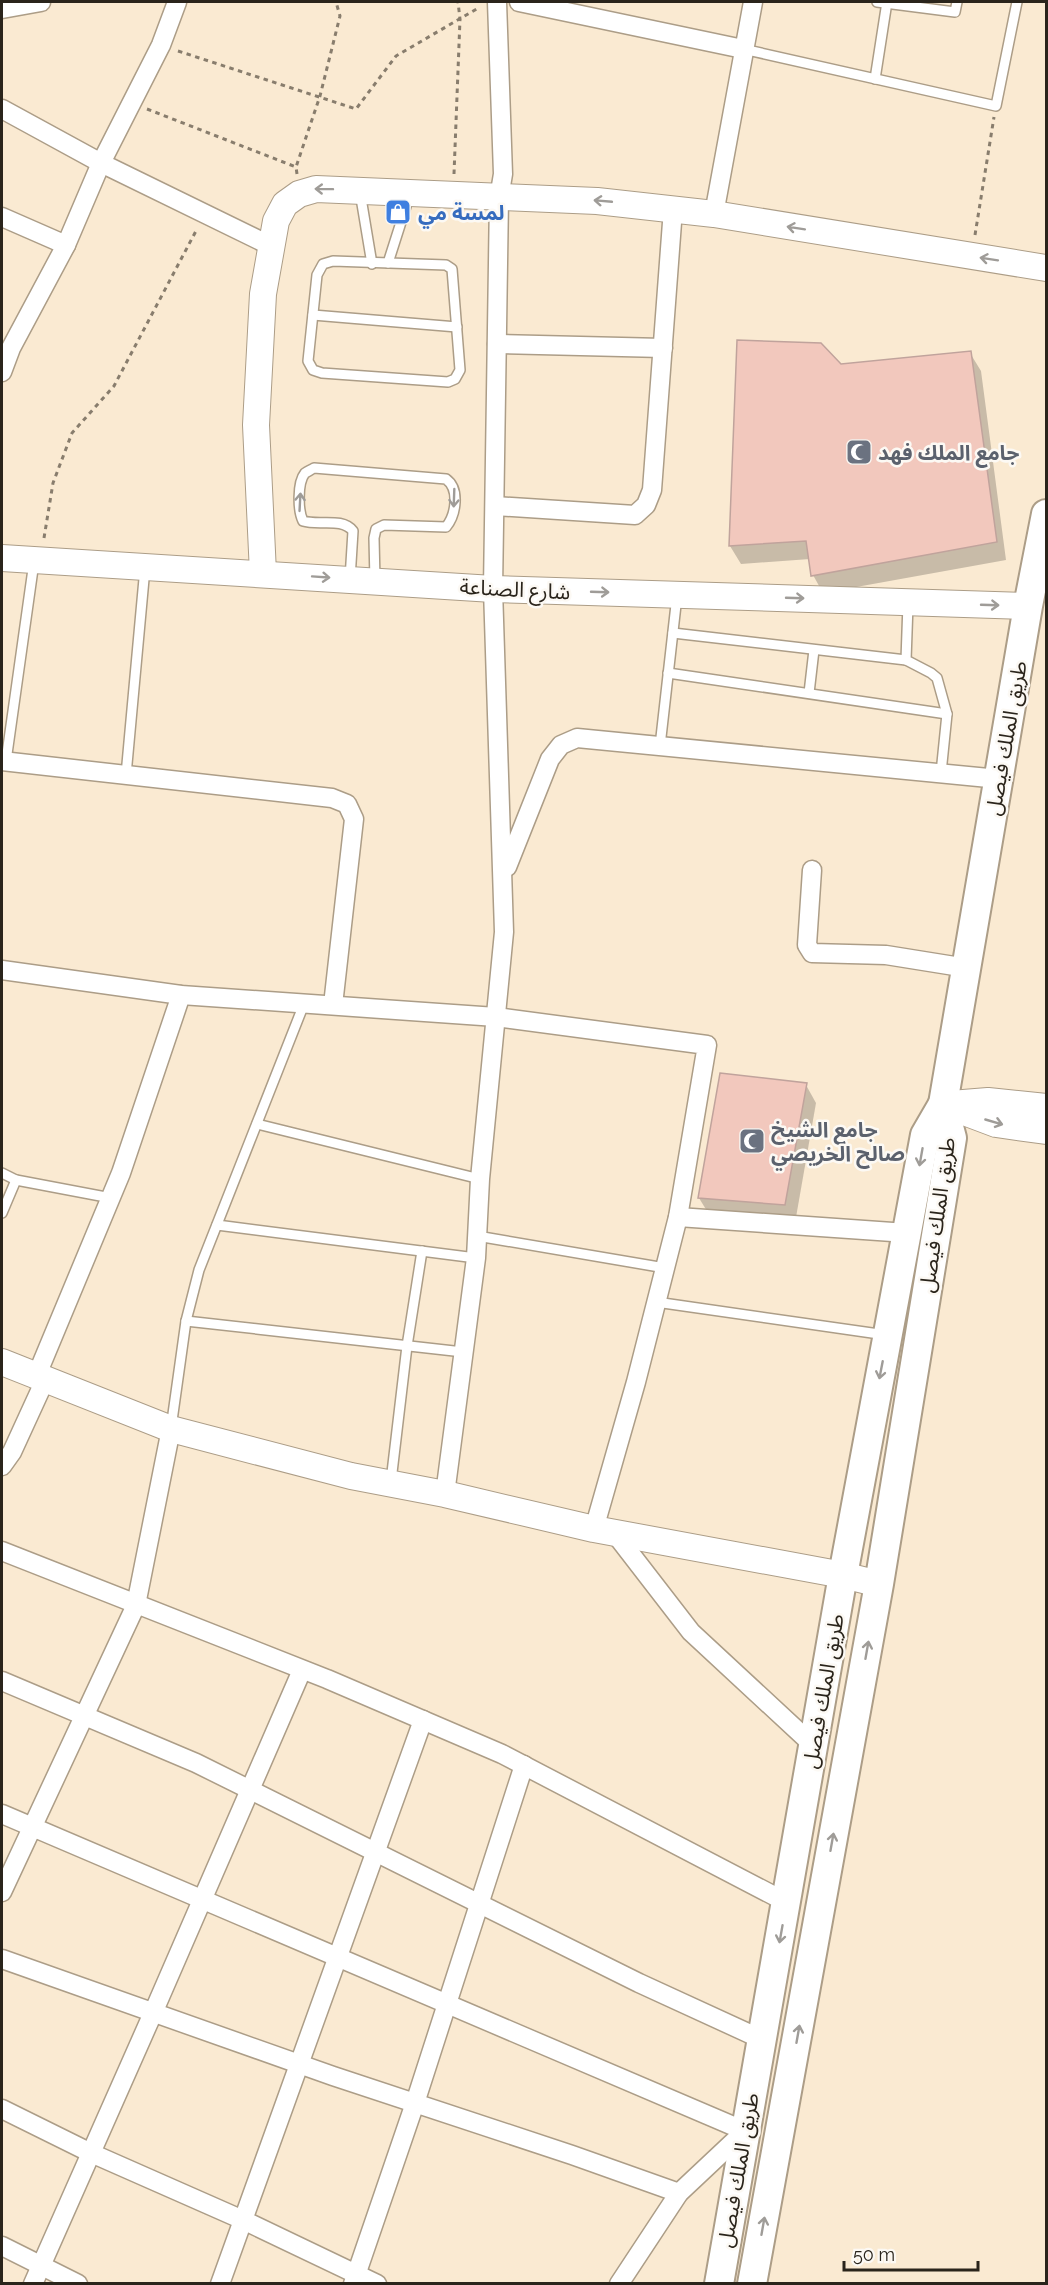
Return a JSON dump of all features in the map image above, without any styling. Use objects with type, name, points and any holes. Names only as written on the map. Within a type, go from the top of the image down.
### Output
[{"type":"main road","name":"طريق الملك فيصل","points":[[719,2283],[843,1575],[925,1134],[943,1104],[1028,606],[1047,514]]},
{"type":"main road","name":"طريق الملك فيصل","points":[[752,2283],[879,1584],[952,1138],[943,1104]]},
{"type":"street","points":[[2,9],[41,2]]},
{"type":"street","points":[[2,372],[6,346],[66,245],[101,163],[161,45],[177,2]]},
{"type":"street","points":[[445,1494],[476,1258],[480,1179],[504,932],[494,589],[500,198],[503,174],[497,2]]},
{"type":"street","points":[[519,2],[743,49]]},
{"type":"street","points":[[714,214],[753,2]]},
{"type":"street","points":[[2,109],[101,163],[271,246]]},
{"type":"street","points":[[263,573],[256,425],[263,294],[276,220],[285,204],[299,194],[316,189],[360,190],[597,201],[714,214],[1047,268]]},
{"type":"street","points":[[495,506],[635,515],[646,505],[652,489],[673,209]]},
{"type":"street","points":[[2,217],[66,245]]},
{"type":"street","points":[[497,344],[663,348]]},
{"type":"street","name":"شارع الصناعة","points":[[2,558],[494,589],[1028,606]]},
{"type":"street","points":[[504,874],[550,759],[561,745],[577,738],[999,779]]},
{"type":"street","points":[[4,761],[332,798],[347,804],[354,819],[333,1005]]},
{"type":"street","points":[[812,870],[807,945],[812,953],[886,955],[967,968]]},
{"type":"street","points":[[2,970],[181,995],[496,1017],[707,1045],[678,1217],[636,1382],[603,1530]]},
{"type":"street","points":[[2,1466],[12,1452],[111,1197],[181,995]]},
{"type":"street","points":[[943,1104],[988,1101],[1047,1107]]},
{"type":"street","points":[[943,1104],[996,1124],[1047,1131]]},
{"type":"street","points":[[678,1217],[907,1233]]},
{"type":"street","points":[[2,1362],[171,1429],[351,1476],[445,1494],[603,1530],[843,1575],[879,1584]]},
{"type":"street","points":[[2,1892],[136,1605],[171,1429]]},
{"type":"street","points":[[603,1530],[690,1632],[814,1746]]},
{"type":"street","points":[[2,1551],[302,1670],[524,1765],[786,1902]]},
{"type":"street","points":[[33,2283],[302,1670]]},
{"type":"street","points":[[2,1681],[196,1763],[639,1983],[761,2039]]},
{"type":"street","points":[[220,2283],[423,1720]]},
{"type":"street","points":[[354,2279],[415,2103],[524,1765]]},
{"type":"street","points":[[2,1815],[745,2130],[679,2193],[620,2283]]},
{"type":"street","points":[[2,1959],[300,2065],[679,2193]]},
{"type":"street","points":[[2,2109],[91,2152],[243,2220],[354,2279],[377,2283]]},
{"type":"street","points":[[2,2246],[78,2283]]},
{"type":"lane","points":[[875,79],[884,2],[955,12],[957,2]]},
{"type":"lane","points":[[743,49],[996,106],[1017,2]]},
{"type":"lane","points":[[360,190],[372,264]]},
{"type":"lane","points":[[388,263],[410,192]]},
{"type":"lane","points":[[333,261],[388,263],[446,265],[452,269],[460,370],[455,379],[448,382],[322,373],[313,370],[308,361],[317,275],[323,264],[333,261]]},
{"type":"lane","points":[[313,315],[457,327]]},
{"type":"lane","points":[[350,579],[353,531],[348,525],[341,523],[303,521],[299,514],[301,481],[306,473],[314,468],[446,479],[452,483],[455,489],[453,519],[446,527],[384,525],[376,529],[374,538],[375,581]]},
{"type":"lane","points":[[4,761],[37,560]]},
{"type":"lane","points":[[126,775],[146,566]]},
{"type":"lane","points":[[660,746],[677,595]]},
{"type":"lane","points":[[906,660],[908,602]]},
{"type":"lane","points":[[673,633],[906,660],[931,673],[937,678],[947,714],[941,774]]},
{"type":"lane","points":[[809,693],[814,650]]},
{"type":"lane","points":[[668,672],[947,714]]},
{"type":"lane","points":[[171,1429],[186,1321],[199,1269],[304,1004]]},
{"type":"lane","points":[[257,1124],[480,1179]]},
{"type":"lane","points":[[2,1173],[16,1180],[111,1197]]},
{"type":"lane","points":[[2,1213],[16,1180]]},
{"type":"lane","points":[[217,1225],[476,1258]]},
{"type":"lane","points":[[477,1236],[665,1268]]},
{"type":"lane","points":[[390,1483],[407,1346],[422,1251]]},
{"type":"lane","points":[[656,1302],[888,1335]]},
{"type":"lane","points":[[186,1321],[463,1352]]},
{"type":"path","points":[[299,194],[296,167],[320,96],[340,16],[336,2]]},
{"type":"path","points":[[453,194],[460,19],[458,2]]},
{"type":"path","points":[[161,45],[356,109],[396,56],[489,2]]},
{"type":"path","points":[[132,104],[296,167]]},
{"type":"path","points":[[971,256],[996,106]]},
{"type":"path","points":[[37,560],[53,483],[72,433],[114,386],[205,214]]},
{"type":"building","name":"جامع الملك فهد","points":[[737,340],[821,343],[841,364],[971,351],[997,542],[811,576],[806,541],[729,546]]},
{"type":"building","name":"جامع الشيخ صالح الخريصي","points":[[720,1073],[807,1083],[785,1205],[698,1198]]},
{"type":"place","name":"لمسة مي","points":[[398,212]]},
{"type":"place","name":"جامع الملك فهد","points":[[859,452]]},
{"type":"place","name":"جامع الشيخ صالح الخريصي","points":[[752,1141]]}]
